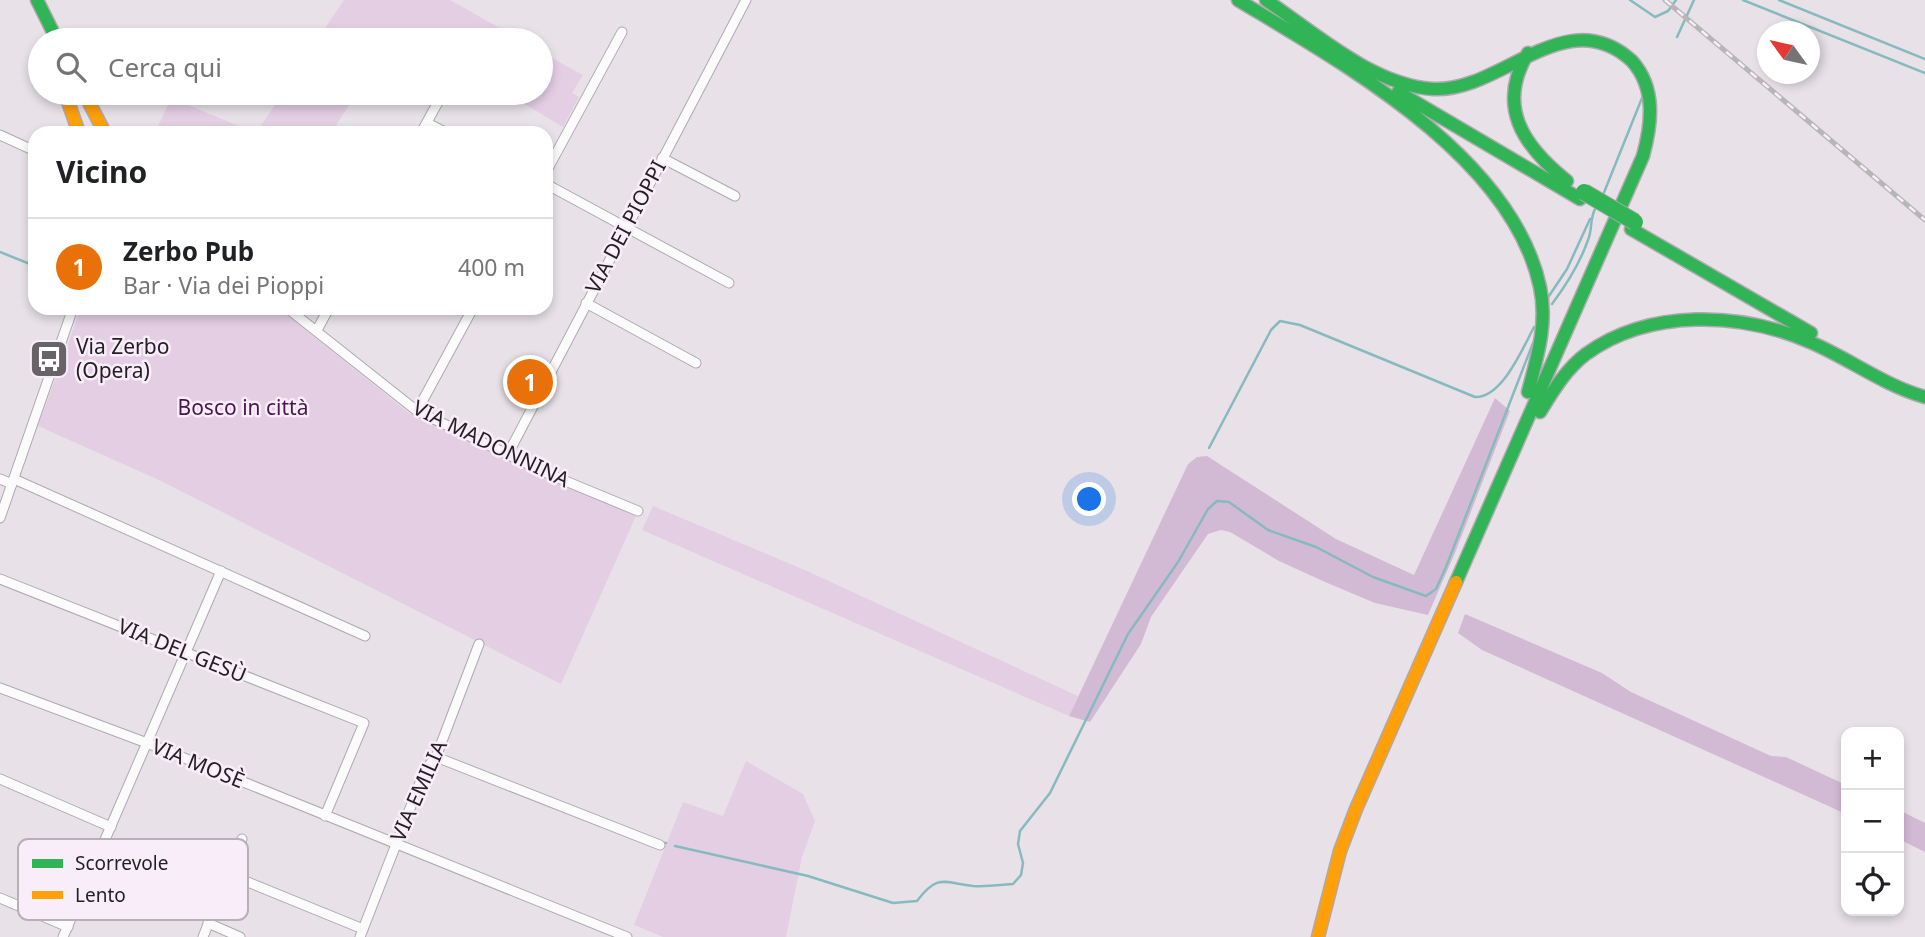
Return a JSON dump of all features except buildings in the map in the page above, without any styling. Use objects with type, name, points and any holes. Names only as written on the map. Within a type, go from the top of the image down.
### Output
[{"type":"main road","points":[[1238,0],[1268,7],[1364,63],[1419,87],[1451,89],[1472,83],[1552,37],[1585,36],[1613,45],[1627,55],[1645,80],[1650,96],[1650,134],[1634,178],[1343,840],[1318,937]]},
{"type":"main road","points":[[39,5],[46,28]]},
{"type":"main road","points":[[39,5],[51,28]]},
{"type":"main road","points":[[1268,7],[1340,56],[1633,225],[1664,248],[1850,356],[1925,395]]},
{"type":"main road","points":[[1268,7],[1401,105],[1463,158],[1507,210],[1531,256],[1537,272],[1543,319],[1535,376],[1492,477],[1472,545]]},
{"type":"main road","points":[[1539,43],[1521,62],[1513,85],[1519,128],[1540,159],[1582,195]]},
{"type":"main road","points":[[69,105],[77,126]]},
{"type":"main road","points":[[90,105],[100,126]]},
{"type":"main road","points":[[1472,545],[1500,502],[1555,386],[1584,354],[1603,341],[1637,327],[1694,321],[1772,328],[1806,340],[1907,393],[1925,395]]},
{"type":"street","name":"VIA DEI PIOPPI","points":[[508,454],[746,0]]},
{"type":"street","points":[[553,159],[622,32]]},
{"type":"street","points":[[425,126],[437,105]]},
{"type":"street","points":[[427,123],[433,126]]},
{"type":"street","points":[[0,135],[28,147]]},
{"type":"street","points":[[662,158],[735,196]]},
{"type":"street","points":[[553,188],[729,283]]},
{"type":"street","points":[[586,303],[696,363]]},
{"type":"street","points":[[0,517],[71,315]]},
{"type":"street","name":"VIA MADONNINA","points":[[297,315],[417,411],[638,511]]},
{"type":"street","points":[[317,330],[325,315]]},
{"type":"street","points":[[417,411],[468,315]]},
{"type":"street","points":[[0,479],[13,482],[221,571],[365,636]]},
{"type":"street","points":[[106,839],[221,571]]},
{"type":"street","name":"VIA DEL GESÙ","points":[[0,579],[365,723],[325,816]]},
{"type":"street","name":"VIA EMILIA","points":[[362,933],[425,770],[436,757],[479,645]]},
{"type":"street","name":"VIA MOSÈ","points":[[0,688],[147,743],[627,937]]},
{"type":"street","points":[[436,757],[660,845]]},
{"type":"street","points":[[0,779],[111,827]]},
{"type":"street","points":[[248,883],[362,933]]},
{"type":"street","points":[[0,898],[18,906]]},
{"type":"street","points":[[52,920],[68,927]]},
{"type":"street","points":[[63,937],[71,920]]},
{"type":"street","points":[[203,937],[209,920]]},
{"type":"street","points":[[208,923],[240,937]]},
{"type":"green space","points":[[344,0],[450,0],[500,28],[325,28]]},
{"type":"green space","points":[[553,59],[583,75],[572,93],[579,97],[563,127],[526,105],[553,105]]},
{"type":"green space","points":[[168,105],[188,105],[239,126],[158,126]]},
{"type":"green space","points":[[275,105],[349,105],[336,126],[261,126]]},
{"type":"green space","name":"Bosco in città","points":[[78,315],[287,315],[409,413],[636,516],[561,684],[161,481],[38,426]]},
{"type":"green space","points":[[653,506],[807,571],[1078,696],[1069,716],[642,530]]},
{"type":"green space","points":[[746,761],[803,794],[815,821],[802,857],[786,937],[663,937],[634,925],[683,802],[723,816]]},
{"type":"shaded area","points":[[1495,398],[1510,411],[1428,615],[1375,603],[1279,561],[1230,532],[1221,530],[1208,534],[1151,617],[1141,644],[1090,722],[1069,716],[1188,464],[1197,457],[1207,456],[1336,539],[1414,575]]},
{"type":"shaded area","points":[[1465,614],[1602,673],[1631,692],[1771,756],[1786,757],[1841,783],[1841,812],[1482,650],[1458,633]]},
{"type":"shaded area","points":[[1904,812],[1925,823],[1925,852],[1904,842]]},
{"type":"waterway","points":[[1630,0],[1655,17],[1668,11],[1676,0]]},
{"type":"waterway","points":[[1677,37],[1694,0]]},
{"type":"waterway","points":[[1743,0],[1925,73]]},
{"type":"waterway","points":[[1779,0],[1925,59]]},
{"type":"waterway","points":[[1603,195],[1642,98]]},
{"type":"waterway","points":[[1552,304],[1581,257],[1596,207]]},
{"type":"waterway","points":[[1547,299],[1567,269],[1590,219]]},
{"type":"waterway","points":[[0,252],[28,263]]},
{"type":"waterway","points":[[1209,448],[1271,330],[1280,321],[1300,325],[1475,397],[1485,395],[1503,381],[1534,327]]},
{"type":"waterway","points":[[675,846],[808,876],[893,903],[917,901],[931,886],[942,882],[978,886],[1013,884],[1021,875],[1023,863],[1018,844],[1020,831],[1050,793],[1128,634],[1178,562],[1208,509],[1217,501],[1229,502],[1268,530],[1316,547],[1373,577],[1426,596],[1436,589],[1446,567],[1533,343]]},
{"type":"railway","points":[[1665,0],[1925,220]]},
{"type":"traffic: fast","points":[[37,0],[51,28]]},
{"type":"traffic: fast","points":[[1238,0],[1326,53],[1418,118],[1460,155],[1496,196],[1523,240],[1540,287],[1542,327],[1528,392]]},
{"type":"traffic: fast","points":[[1266,0],[1324,42],[1366,68],[1410,85],[1433,89],[1458,86],[1484,78],[1558,44],[1583,40],[1607,45],[1632,61],[1645,83],[1650,119],[1643,156],[1456,582]]},
{"type":"traffic: fast","points":[[1528,53],[1514,90],[1519,124],[1538,154],[1567,181]]},
{"type":"traffic: fast","points":[[1398,92],[1580,199]]},
{"type":"traffic: fast","points":[[1584,192],[1635,222]]},
{"type":"traffic: fast","points":[[1631,229],[1811,333]]},
{"type":"traffic: fast","points":[[1540,412],[1572,366],[1611,339],[1638,328],[1696,320],[1726,320],[1783,332],[1825,349],[1895,386],[1925,397]]},
{"type":"traffic: slow","points":[[69,105],[77,126]]},
{"type":"traffic: slow","points":[[90,105],[101,126]]},
{"type":"traffic: slow","points":[[1318,937],[1340,851],[1356,809],[1456,582]]},
{"type":"place","name":"Via Zerbo (Opera)","points":[[49,359]]},
{"type":"place","name":"Zerbo Pub","points":[[530,382]]}]
